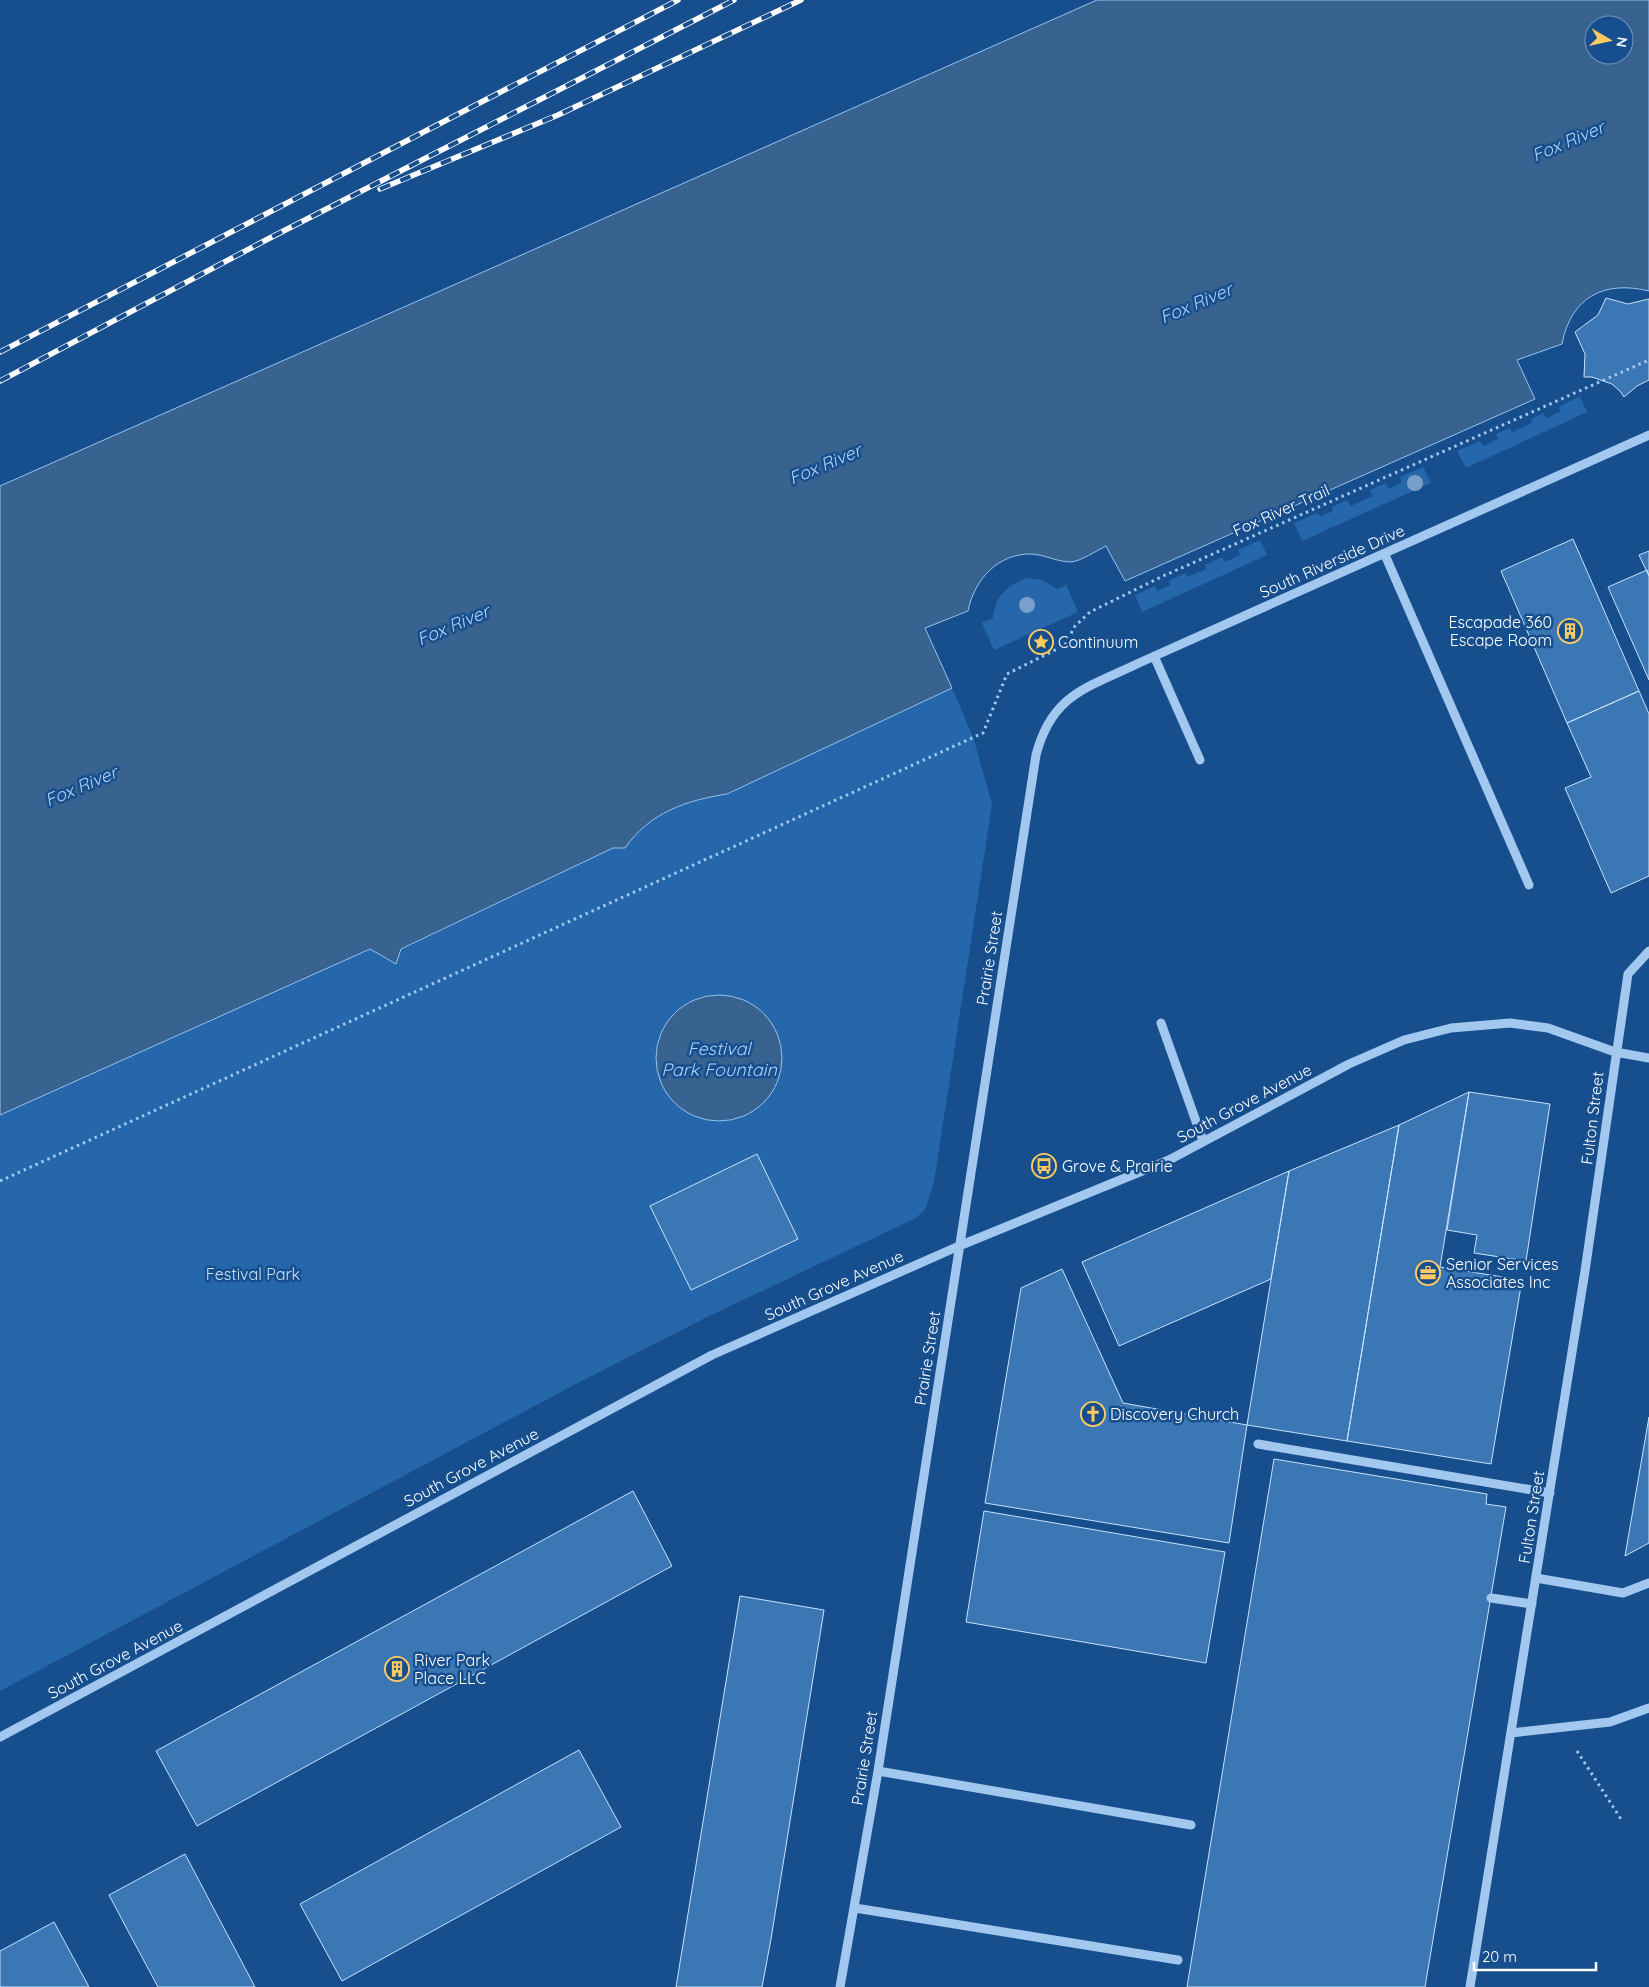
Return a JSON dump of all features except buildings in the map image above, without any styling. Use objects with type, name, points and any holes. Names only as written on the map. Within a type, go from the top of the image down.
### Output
[{"type":"street","name":"South Riverside Drive","points":[[1042,734],[1059,708],[1075,694],[1154,656],[1385,555],[1649,435]]},
{"type":"street","points":[[1385,555],[1529,885]]},
{"type":"street","points":[[1154,656],[1200,760]]},
{"type":"street","name":"Prairie Street","points":[[840,1987],[878,1771],[1036,755],[1042,734]]},
{"type":"street","points":[[1615,1052],[1628,974],[1649,951]]},
{"type":"street","points":[[1161,1023],[1203,1141]]},
{"type":"street","name":"South Grove Avenue","points":[[0,1737],[712,1355],[959,1246],[1169,1160],[1349,1064],[1404,1040],[1451,1028],[1510,1024],[1548,1028],[1615,1052],[1649,1058]]},
{"type":"street","name":"Fulton Street","points":[[1470,1987],[1607,1131],[1615,1052]]},
{"type":"street","points":[[1258,1444],[1550,1493]]},
{"type":"street","points":[[1536,1578],[1623,1593],[1649,1583]]},
{"type":"street","points":[[1491,1598],[1532,1604]]},
{"type":"street","points":[[1511,1733],[1610,1722],[1649,1708]]},
{"type":"street","points":[[878,1771],[1191,1825]]},
{"type":"street","points":[[855,1908],[1178,1960]]},
{"type":"path","name":"Fox River Trail","points":[[0,1181],[983,733],[988,726],[1007,674],[1065,645],[1076,626],[1090,612],[1170,573],[1649,360]]},
{"type":"path","points":[[1573,1744],[1620,1819]]},
{"type":"green space","points":[[1580,396],[1587,412],[1466,468],[1457,451],[1480,441],[1483,446],[1498,439],[1496,434],[1510,428],[1512,432],[1532,423],[1531,419],[1543,413],[1546,418],[1560,412],[1559,407]]},
{"type":"green space","points":[[1423,467],[1431,483],[1302,541],[1294,523],[1318,513],[1320,517],[1333,511],[1332,507],[1347,500],[1351,506],[1373,496],[1370,490],[1386,483],[1389,489],[1402,482],[1400,477]]},
{"type":"green space","points":[[1260,540],[1267,555],[1142,612],[1135,595],[1155,586],[1157,591],[1171,585],[1169,581],[1185,573],[1187,577],[1207,569],[1205,565],[1222,557],[1225,562],[1240,555],[1238,550]]},
{"type":"green space","points":[[1028,578],[1042,580],[1057,589],[1066,585],[1078,612],[994,650],[982,623],[993,618],[996,603],[1003,592],[1014,584]]},
{"type":"green space","name":"Festival Park","points":[[952,688],[973,737],[992,804],[934,1182],[926,1208],[916,1218],[705,1318],[574,1385],[0,1691],[0,1115],[370,949],[396,964],[401,950],[613,848],[625,848],[645,826],[670,810],[683,804],[727,794]]},
{"type":"water","name":"Fox River","points":[[1097,0],[1649,0],[1649,291],[1618,288],[1592,296],[1573,314],[1566,328],[1562,344],[1517,360],[1535,399],[1125,581],[1106,546],[1084,558],[1071,562],[1032,554],[1020,555],[998,563],[982,579],[971,600],[968,611],[925,628],[952,688],[727,794],[683,804],[670,810],[645,826],[625,848],[613,848],[401,949],[396,964],[370,949],[0,1115],[0,486]]},
{"type":"water","name":"Festival Park Fountain","points":[[719,995],[743,1000],[763,1014],[777,1034],[782,1058],[777,1082],[763,1102],[743,1116],[719,1121],[695,1116],[675,1102],[661,1082],[656,1058],[661,1034],[675,1014],[695,1000]]},
{"type":"railway","points":[[0,352],[678,0]]},
{"type":"railway","points":[[0,381],[266,240],[734,0]]},
{"type":"railway","points":[[380,189],[558,115],[801,0]]},
{"type":"place","name":"Escapade 360 Escape Room","points":[[1570,631]]},
{"type":"place","name":"Continuum","points":[[1041,642]]},
{"type":"place","name":"Grove & Prairie","points":[[1044,1166]]},
{"type":"place","name":"Senior Services Associates Inc","points":[[1428,1273]]},
{"type":"place","name":"Discovery Church","points":[[1093,1414]]},
{"type":"place","name":"River Park Place LLC","points":[[397,1669]]}]
